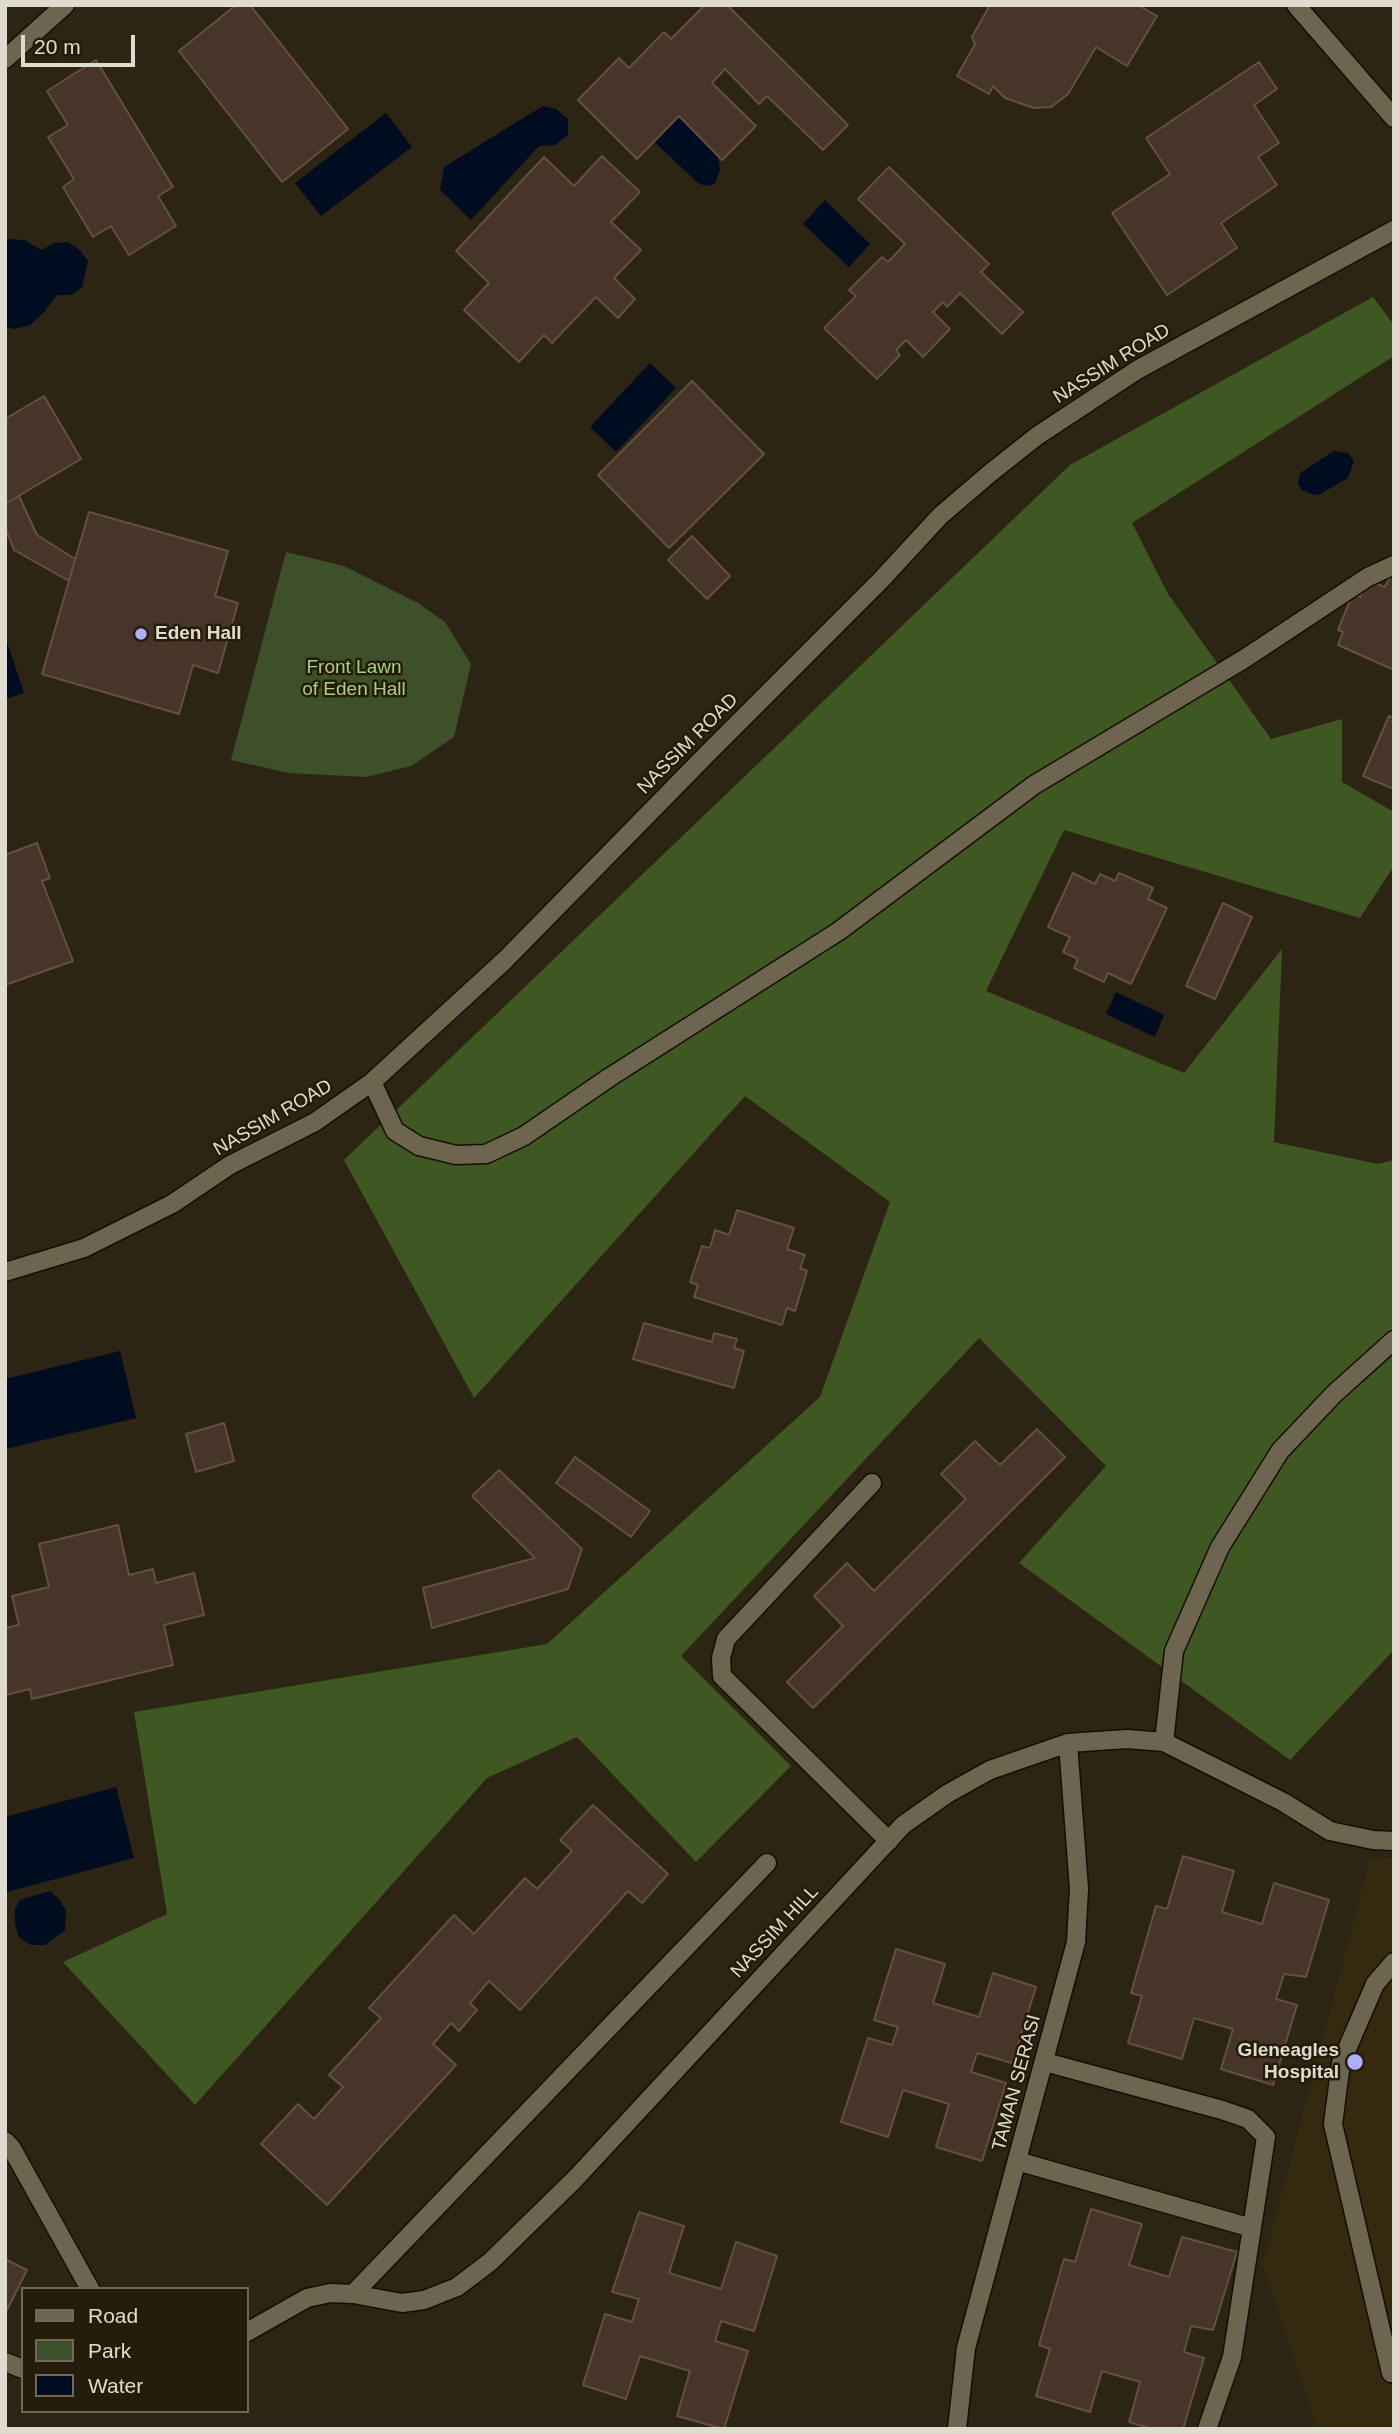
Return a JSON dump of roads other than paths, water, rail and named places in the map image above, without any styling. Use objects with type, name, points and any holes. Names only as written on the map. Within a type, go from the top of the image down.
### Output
[{"type":"street","points":[[5,59],[65,5]]},
{"type":"street","points":[[1296,5],[1394,118]]},
{"type":"street","name":"NASSIM ROAD","points":[[5,1272],[84,1248],[172,1204],[230,1165],[315,1122],[372,1082],[505,960],[881,580],[940,516],[989,474],[1037,436],[1137,370],[1394,230]]},
{"type":"street","points":[[372,1082],[395,1131],[419,1146],[456,1155],[486,1154],[524,1136],[610,1077],[839,931],[1034,785],[1233,665],[1368,577],[1394,565]]},
{"type":"street","points":[[1164,1742],[1174,1651],[1220,1547],[1280,1451],[1334,1394],[1394,1340]]},
{"type":"street","points":[[872,1483],[726,1639],[721,1658],[722,1676],[889,1841]]},
{"type":"street","name":"NASSIM HILL","points":[[248,2331],[307,2298],[330,2293],[353,2294],[402,2303],[425,2300],[457,2287],[490,2262],[575,2179],[903,1825],[947,1794],[990,1770],[1068,1743],[1126,1739],[1164,1742],[1283,1802],[1330,1831],[1373,1840],[1394,1841]]},
{"type":"street","name":"TAMAN SERASI","points":[[957,2429],[966,2348],[1076,1941],[1080,1889],[1068,1743]]},
{"type":"street","points":[[353,2294],[768,1863]]},
{"type":"street","points":[[1391,2373],[1333,2124],[1341,2063],[1376,1984],[1394,1962]]},
{"type":"street","points":[[1045,2062],[1222,2109],[1248,2119],[1266,2137],[1232,2357],[1207,2429]]},
{"type":"street","points":[[5,2141],[12,2147],[89,2287]]},
{"type":"street","points":[[1017,2161],[1252,2228]]},
{"type":"water","points":[[543,106],[556,109],[568,119],[568,135],[555,145],[539,146],[471,220],[440,190],[444,167]]},
{"type":"water","points":[[676,108],[717,150],[720,170],[715,184],[706,186],[698,183],[649,137]]},
{"type":"water","points":[[386,113],[412,147],[321,216],[295,183]]},
{"type":"water","points":[[825,200],[870,244],[849,267],[803,224]]},
{"type":"water","points":[[5,239],[25,240],[41,250],[55,243],[68,242],[79,249],[88,261],[82,288],[70,295],[57,295],[30,325],[15,329],[5,327]]},
{"type":"water","points":[[650,363],[676,388],[616,452],[590,427]]},
{"type":"water","points":[[1334,451],[1348,453],[1354,461],[1348,478],[1320,494],[1314,495],[1302,490],[1298,484],[1300,473]]},
{"type":"water","points":[[5,636],[24,693],[5,699]]},
{"type":"water","points":[[1116,992],[1164,1015],[1155,1037],[1106,1014]]},
{"type":"water","points":[[120,1351],[136,1418],[5,1449],[5,1379]]},
{"type":"water","points":[[116,1787],[134,1858],[7,1892],[5,1817]]},
{"type":"water","points":[[50,1891],[66,1911],[65,1930],[45,1945],[31,1945],[19,1937],[15,1924],[15,1909],[20,1900]]},
{"type":"place","name":"Eden Hall","points":[[141,634]]},
{"type":"place","name":"Gleneagles Hospital","points":[[1355,2062]]},
{"type":"park label","name":"Front Lawn of Eden Hall","points":[[354,679]]}]
